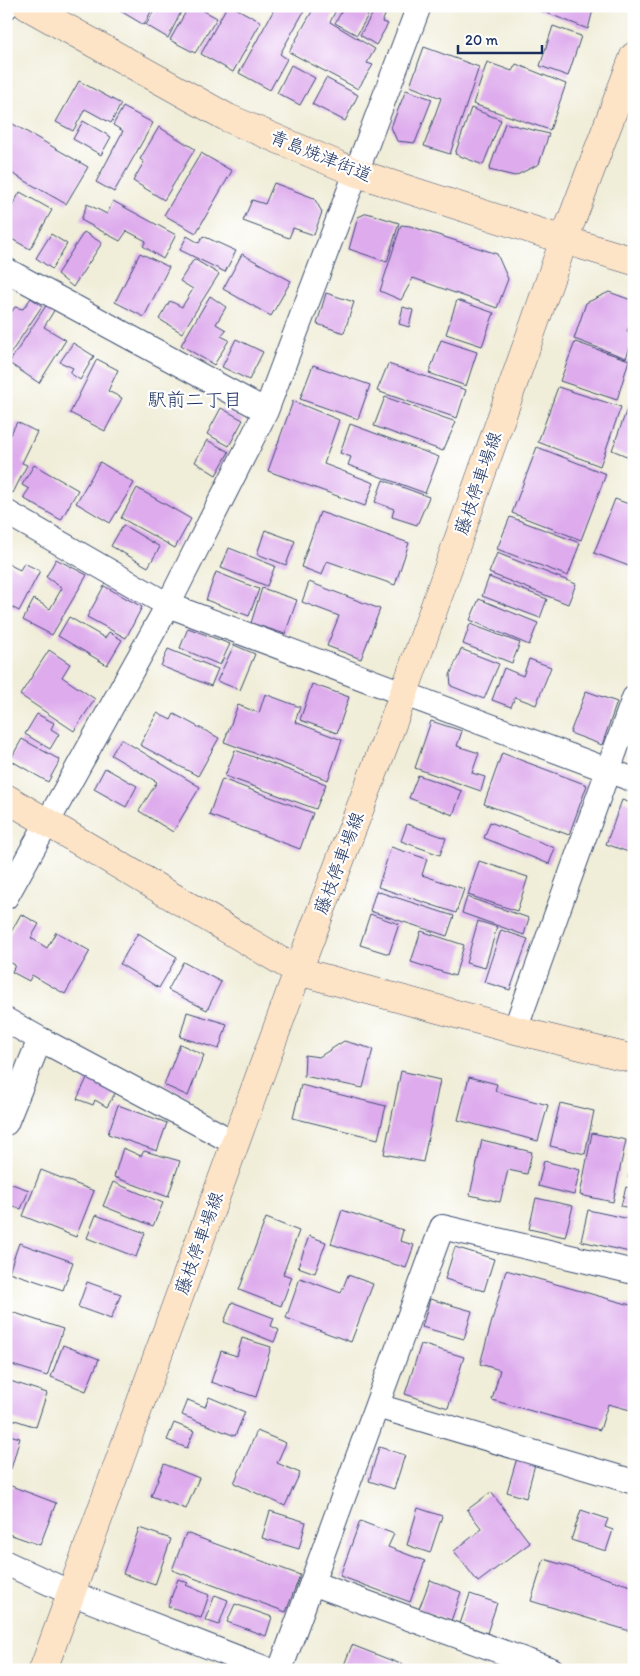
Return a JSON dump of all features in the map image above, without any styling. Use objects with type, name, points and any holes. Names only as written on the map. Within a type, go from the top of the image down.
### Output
[{"type":"main road","name":"青島焼津街道","points":[[27,6],[228,118],[357,173],[634,261]]},
{"type":"main road","name":"藤枝停車場線","points":[[43,1670],[298,971],[404,693],[564,240],[634,56]]},
{"type":"main road","points":[[6,798],[298,971],[515,1030],[634,1059]]},
{"type":"street","points":[[6,897],[168,605],[266,411],[357,173],[412,9]]},
{"type":"street","points":[[6,270],[266,411]]},
{"type":"street","points":[[6,512],[168,605],[634,780]]},
{"type":"street","points":[[515,1030],[634,698]]},
{"type":"street","points":[[6,1020],[235,1143]]},
{"type":"street","points":[[6,1124],[40,1039]]},
{"type":"street","points":[[280,1670],[442,1227],[634,1272]]},
{"type":"street","points":[[377,1406],[634,1482]]},
{"type":"street","points":[[6,1563],[71,1592],[269,1670]]},
{"type":"street","points":[[312,1584],[552,1670]]},
{"type":"building","points":[[112,6],[154,6],[144,25]]},
{"type":"building","points":[[157,6],[184,6],[168,38],[146,25]]},
{"type":"building","points":[[189,6],[195,6],[217,18],[195,53],[170,40]]},
{"type":"building","points":[[227,6],[232,6],[261,22],[233,72],[201,54]]},
{"type":"building","points":[[276,6],[307,6],[280,54],[287,59],[270,90],[239,73]]},
{"type":"building","points":[[315,6],[338,6],[330,22],[375,49],[367,63],[373,65],[358,89],[289,52]]},
{"type":"building","points":[[345,6],[373,6],[357,35],[335,23]]},
{"type":"building","points":[[377,6],[387,11],[382,22],[388,24],[376,45],[360,35]]},
{"type":"building","points":[[529,6],[594,6],[588,29]]},
{"type":"building","points":[[553,26],[581,36],[568,76],[540,66]]},
{"type":"building","points":[[424,47],[479,67],[450,154],[424,146],[441,98],[410,86]]},
{"type":"building","points":[[487,62],[512,71],[516,64],[566,84],[550,130],[473,104]]},
{"type":"building","points":[[291,65],[315,78],[300,105],[277,93]]},
{"type":"building","points":[[326,78],[358,95],[345,121],[312,104]]},
{"type":"building","points":[[79,81],[121,104],[111,123],[85,109],[73,131],[56,122]]},
{"type":"building","points":[[406,90],[432,99],[415,143],[397,141],[391,127]]},
{"type":"building","points":[[123,107],[153,123],[114,192],[96,182],[123,131],[113,125]]},
{"type":"building","points":[[471,108],[501,120],[483,165],[455,154]]},
{"type":"building","points":[[6,120],[88,167],[66,204],[6,170]]},
{"type":"building","points":[[83,121],[111,137],[101,155],[73,139]]},
{"type":"building","points":[[505,123],[549,134],[539,164],[515,176],[489,170]]},
{"type":"building","points":[[159,127],[195,149],[164,200],[133,181],[144,162],[140,159]]},
{"type":"building","points":[[201,153],[232,171],[196,233],[164,215]]},
{"type":"building","points":[[274,183],[314,198],[322,212],[314,235],[293,228],[289,238],[243,221],[252,200],[265,204]]},
{"type":"building","points":[[20,192],[52,210],[30,249],[6,236],[6,217]]},
{"type":"building","points":[[113,201],[176,235],[163,259],[143,246],[146,241],[127,231],[120,241],[81,220],[87,204],[107,214]]},
{"type":"building","points":[[367,213],[399,223],[387,262],[349,249],[358,217]]},
{"type":"building","points":[[401,225],[410,226],[497,254],[508,279],[497,308],[413,278],[401,300],[380,291]]},
{"type":"building","points":[[84,232],[102,243],[73,287],[57,274]]},
{"type":"building","points":[[51,234],[67,244],[52,269],[36,258]]},
{"type":"building","points":[[187,236],[199,243],[203,236],[236,251],[225,272],[180,250]]},
{"type":"building","points":[[140,253],[169,267],[144,317],[115,302]]},
{"type":"building","points":[[242,254],[291,281],[271,316],[223,289]]},
{"type":"building","points":[[194,259],[219,274],[182,333],[159,319],[170,301],[182,307],[193,289],[180,281]]},
{"type":"building","points":[[6,286],[11,288],[6,296]]},
{"type":"building","points":[[609,292],[634,301],[634,313],[627,331],[634,334],[634,336],[626,358],[574,339],[586,303]]},
{"type":"building","points":[[326,293],[354,302],[344,333],[317,324]]},
{"type":"building","points":[[210,296],[226,307],[216,324],[226,330],[221,336],[229,340],[214,365],[181,345]]},
{"type":"building","points":[[31,298],[42,306],[6,360],[6,320],[15,307],[23,309]]},
{"type":"building","points":[[457,300],[494,313],[482,346],[446,334]]},
{"type":"building","points":[[47,304],[55,309],[44,327],[66,340],[39,383],[9,363]]},
{"type":"building","points":[[403,307],[413,310],[409,327],[399,324]]},
{"type":"building","points":[[236,339],[263,352],[249,380],[222,367]]},
{"type":"building","points":[[441,340],[477,352],[466,386],[429,373]]},
{"type":"building","points":[[575,342],[629,360],[617,400],[560,381]]},
{"type":"building","points":[[73,343],[94,356],[80,380],[70,373],[73,368],[60,362]]},
{"type":"building","points":[[634,347],[634,360],[629,359]]},
{"type":"building","points":[[97,359],[118,370],[108,391],[122,398],[105,431],[70,413]]},
{"type":"building","points":[[388,364],[466,390],[457,418],[377,391]]},
{"type":"building","points":[[313,365],[370,385],[358,419],[300,399]]},
{"type":"building","points":[[558,387],[621,407],[600,466],[538,442]]},
{"type":"building","points":[[385,397],[456,422],[443,451],[374,426]]},
{"type":"building","points":[[293,401],[339,420],[324,464],[374,483],[365,506],[268,471]]},
{"type":"building","points":[[630,401],[634,403],[634,459],[612,450]]},
{"type":"building","points":[[221,408],[243,420],[229,446],[207,434]]},
{"type":"building","points":[[17,422],[37,432],[22,463],[27,465],[13,493],[6,489],[6,443]]},
{"type":"building","points":[[350,424],[439,457],[425,493],[348,465],[351,457],[340,453]]},
{"type":"building","points":[[207,440],[229,452],[216,475],[195,462]]},
{"type":"building","points":[[537,447],[606,474],[581,540],[512,513]]},
{"type":"building","points":[[100,462],[134,483],[110,523],[76,503]]},
{"type":"building","points":[[34,465],[78,490],[61,520],[23,498],[29,489],[22,485]]},
{"type":"building","points":[[383,480],[429,497],[417,525],[392,517],[394,509],[375,502]]},
{"type":"building","points":[[137,488],[191,519],[175,548],[121,518]]},
{"type":"building","points":[[615,499],[634,506],[634,568],[594,553]]},
{"type":"building","points":[[320,512],[409,543],[395,585],[327,561],[322,575],[301,567]]},
{"type":"building","points":[[510,517],[580,543],[568,576],[497,549]]},
{"type":"building","points":[[123,525],[160,547],[148,567],[111,546]]},
{"type":"building","points":[[265,530],[295,541],[286,565],[257,554]]},
{"type":"building","points":[[229,548],[275,566],[267,586],[221,568]]},
{"type":"building","points":[[497,553],[576,584],[568,604],[489,573]]},
{"type":"building","points":[[56,559],[87,575],[52,635],[23,620],[34,599],[50,609],[62,588],[46,577]]},
{"type":"building","points":[[6,563],[20,570],[24,563],[40,571],[19,611],[6,604]]},
{"type":"building","points":[[216,572],[259,589],[249,616],[206,600]]},
{"type":"building","points":[[489,577],[547,599],[540,618],[482,596]]},
{"type":"building","points":[[309,582],[380,609],[361,659],[327,646],[339,616],[302,602]]},
{"type":"building","points":[[104,586],[142,607],[126,638],[87,617]]},
{"type":"building","points":[[262,588],[297,600],[285,634],[251,623]]},
{"type":"building","points":[[479,599],[538,623],[529,645],[470,620]]},
{"type":"building","points":[[69,617],[105,638],[109,632],[122,640],[107,665],[58,636]]},
{"type":"building","points":[[470,624],[520,643],[512,663],[463,644]]},
{"type":"building","points":[[188,628],[230,644],[220,665],[180,648]]},
{"type":"building","points":[[234,645],[255,654],[240,690],[217,681]]},
{"type":"building","points":[[168,649],[218,669],[211,686],[161,666]]},
{"type":"building","points":[[461,649],[499,664],[484,699],[451,686],[450,675]]},
{"type":"building","points":[[49,650],[70,664],[62,677],[95,699],[74,731],[20,695]]},
{"type":"building","points":[[529,659],[551,667],[536,705],[515,697],[511,707],[492,700],[504,668],[523,676]]},
{"type":"building","points":[[312,684],[349,697],[337,733],[300,720]]},
{"type":"building","points":[[586,691],[617,702],[602,745],[570,733]]},
{"type":"building","points":[[265,694],[300,707],[295,722],[342,740],[328,780],[224,742],[238,705],[259,713]]},
{"type":"building","points":[[157,713],[171,720],[174,714],[219,738],[198,776],[140,745]]},
{"type":"building","points":[[37,714],[54,723],[51,729],[59,734],[50,749],[25,734]]},
{"type":"building","points":[[431,721],[462,731],[457,746],[479,753],[472,773],[485,777],[481,791],[415,768]]},
{"type":"building","points":[[22,739],[60,760],[48,782],[10,760]]},
{"type":"building","points":[[121,739],[200,787],[173,832],[139,811],[157,782],[111,755]]},
{"type":"building","points":[[235,750],[326,784],[316,809],[225,776]]},
{"type":"building","points":[[502,753],[587,785],[569,835],[484,804]]},
{"type":"building","points":[[105,768],[137,786],[126,807],[94,789]]},
{"type":"building","points":[[418,775],[462,791],[453,815],[409,798]]},
{"type":"building","points":[[222,779],[313,813],[300,849],[209,815]]},
{"type":"building","points":[[622,800],[634,804],[634,854],[606,844]]},
{"type":"building","points":[[490,822],[555,848],[549,864],[484,838]]},
{"type":"building","points":[[407,824],[446,838],[440,855],[401,841]]},
{"type":"building","points":[[391,847],[427,859],[422,875],[464,889],[456,913],[378,887]]},
{"type":"building","points":[[479,861],[528,877],[517,911],[468,895]]},
{"type":"building","points":[[376,891],[454,916],[447,936],[370,911]]},
{"type":"building","points":[[467,897],[529,918],[524,935],[462,913]]},
{"type":"building","points":[[21,914],[39,924],[31,938],[47,948],[56,932],[90,951],[65,994],[32,975],[29,981],[12,972],[15,965],[6,960],[6,941]]},
{"type":"building","points":[[370,914],[399,924],[389,954],[360,945]]},
{"type":"building","points":[[478,921],[497,927],[485,968],[466,963]]},
{"type":"building","points":[[501,930],[528,939],[510,990],[484,982]]},
{"type":"building","points":[[421,931],[464,945],[455,976],[411,962]]},
{"type":"building","points":[[138,933],[177,957],[159,988],[120,964]]},
{"type":"building","points":[[183,962],[221,982],[207,1010],[168,990]]},
{"type":"building","points":[[187,1012],[227,1024],[219,1049],[180,1037]]},
{"type":"building","points":[[344,1041],[373,1049],[363,1088],[304,1076],[305,1055],[319,1057]]},
{"type":"building","points":[[180,1044],[204,1055],[188,1096],[164,1085]]},
{"type":"building","points":[[401,1071],[440,1080],[423,1162],[384,1154]]},
{"type":"building","points":[[89,1074],[117,1090],[107,1107],[95,1100],[93,1105],[77,1099]]},
{"type":"building","points":[[469,1077],[497,1084],[495,1091],[548,1105],[538,1141],[458,1120]]},
{"type":"building","points":[[301,1085],[386,1106],[378,1139],[293,1118]]},
{"type":"building","points":[[560,1103],[594,1111],[585,1154],[550,1146]]},
{"type":"building","points":[[118,1105],[167,1123],[157,1151],[108,1134]]},
{"type":"building","points":[[592,1133],[626,1140],[613,1202],[580,1195]]},
{"type":"building","points":[[482,1140],[532,1152],[527,1174],[508,1170],[500,1202],[470,1195]]},
{"type":"building","points":[[123,1148],[141,1156],[144,1151],[180,1161],[168,1197],[114,1177]]},
{"type":"building","points":[[634,1158],[634,1179],[628,1178]]},
{"type":"building","points":[[544,1161],[580,1170],[574,1195],[538,1186]]},
{"type":"building","points":[[41,1170],[94,1191],[76,1237],[23,1216]]},
{"type":"building","points":[[113,1182],[163,1203],[153,1226],[103,1206]]},
{"type":"building","points":[[9,1183],[29,1190],[21,1209],[6,1203],[6,1191]]},
{"type":"building","points":[[626,1187],[634,1189],[634,1209],[621,1206]]},
{"type":"building","points":[[536,1198],[573,1206],[565,1237],[529,1229]]},
{"type":"building","points":[[342,1210],[403,1230],[400,1241],[414,1245],[406,1268],[331,1244]]},
{"type":"building","points":[[588,1210],[634,1220],[634,1253],[581,1241]]},
{"type":"building","points":[[96,1215],[145,1233],[136,1257],[87,1238]]},
{"type":"building","points":[[266,1218],[299,1231],[283,1274],[292,1277],[281,1306],[239,1290]]},
{"type":"building","points":[[309,1236],[326,1242],[315,1273],[298,1267]]},
{"type":"building","points":[[19,1243],[73,1262],[63,1290],[9,1272]]},
{"type":"building","points":[[455,1247],[494,1259],[484,1291],[445,1279]]},
{"type":"building","points":[[506,1270],[634,1306],[634,1411],[608,1404],[600,1430],[492,1400],[500,1370],[480,1364]]},
{"type":"building","points":[[348,1275],[373,1284],[351,1342],[286,1318],[300,1278],[341,1293]]},
{"type":"building","points":[[87,1282],[121,1294],[111,1319],[78,1307]]},
{"type":"building","points":[[430,1299],[472,1311],[464,1339],[422,1327]]},
{"type":"building","points":[[232,1302],[274,1318],[271,1326],[279,1330],[274,1342],[224,1322]]},
{"type":"building","points":[[6,1310],[63,1329],[47,1376],[6,1363]]},
{"type":"building","points":[[242,1338],[271,1347],[256,1397],[211,1382],[221,1351],[237,1356]]},
{"type":"building","points":[[421,1344],[464,1357],[448,1408],[405,1394]]},
{"type":"building","points":[[63,1345],[99,1359],[86,1391],[51,1377]]},
{"type":"building","points":[[7,1380],[47,1393],[36,1427],[6,1417]]},
{"type":"building","points":[[209,1397],[245,1412],[235,1436],[182,1415],[188,1400],[205,1407]]},
{"type":"building","points":[[174,1423],[194,1431],[187,1448],[167,1440]]},
{"type":"building","points":[[257,1431],[286,1443],[277,1463],[300,1473],[285,1506],[234,1483]]},
{"type":"building","points":[[6,1434],[20,1438],[11,1469],[6,1467]]},
{"type":"building","points":[[379,1447],[405,1455],[394,1489],[369,1481]]},
{"type":"building","points":[[517,1458],[535,1464],[526,1498],[507,1492]]},
{"type":"building","points":[[164,1464],[199,1478],[186,1509],[151,1496]]},
{"type":"building","points":[[6,1484],[56,1503],[40,1545],[6,1533]]},
{"type":"building","points":[[491,1492],[530,1543],[478,1582],[454,1551],[482,1529],[467,1510]]},
{"type":"building","points":[[418,1508],[442,1516],[430,1553],[407,1545]]},
{"type":"building","points":[[581,1510],[608,1519],[605,1527],[613,1530],[606,1551],[571,1540]]},
{"type":"building","points":[[270,1511],[306,1522],[299,1549],[262,1538]]},
{"type":"building","points":[[360,1521],[394,1534],[388,1547],[425,1561],[410,1602],[340,1576]]},
{"type":"building","points":[[139,1528],[171,1539],[155,1585],[123,1574]]},
{"type":"building","points":[[186,1533],[300,1575],[286,1612],[172,1570]]},
{"type":"building","points":[[544,1559],[634,1587],[633,1632],[531,1601]]},
{"type":"building","points":[[178,1579],[188,1583],[186,1585],[209,1595],[201,1618],[168,1606]]},
{"type":"building","points":[[430,1580],[461,1592],[451,1621],[419,1609]]},
{"type":"building","points":[[470,1594],[497,1603],[487,1633],[460,1624]]},
{"type":"building","points":[[215,1595],[228,1600],[219,1625],[205,1620]]},
{"type":"building","points":[[235,1604],[272,1617],[266,1636],[227,1622]]},
{"type":"building","points":[[352,1645],[416,1670],[342,1670]]},
{"type":"district","name":"駅前二丁目","points":[[195,399]]}]
